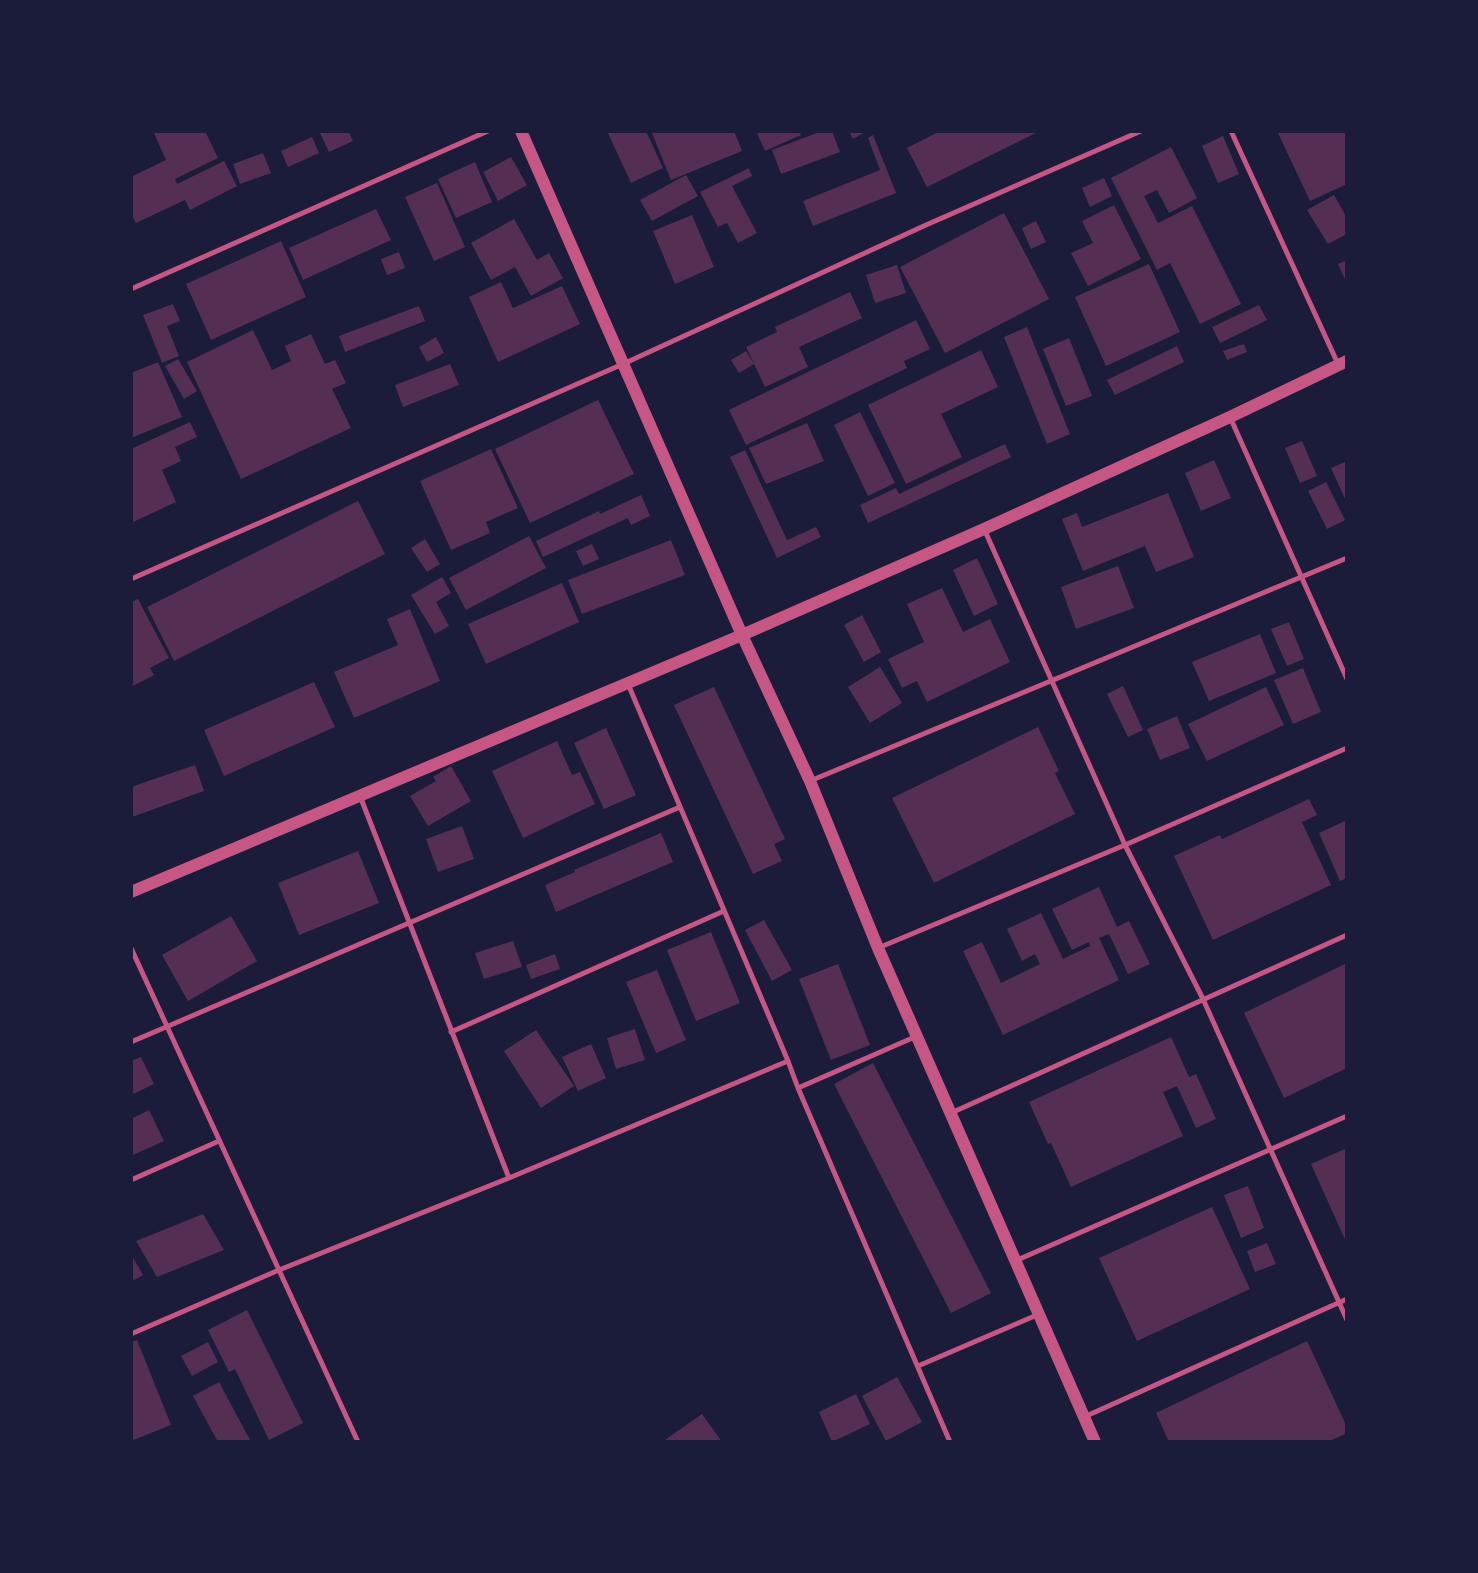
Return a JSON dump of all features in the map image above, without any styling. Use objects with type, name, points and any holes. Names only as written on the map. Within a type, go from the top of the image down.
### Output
[{"type":"street","points":[[521,131],[742,635],[810,781],[878,947],[1095,1442]]},
{"type":"street","points":[[131,892],[742,635],[984,529],[1342,363]]},
{"type":"lane","points":[[131,289],[488,131]]},
{"type":"lane","points":[[131,579],[623,364],[926,225],[1141,131]]},
{"type":"lane","points":[[1231,131],[1342,363]]},
{"type":"lane","points":[[1230,417],[1347,679]]},
{"type":"lane","points":[[984,529],[1125,845],[1203,999],[1347,1320]]},
{"type":"lane","points":[[810,781],[1347,558]]},
{"type":"lane","points":[[628,683],[950,1442]]},
{"type":"lane","points":[[878,947],[1125,845],[1347,748]]},
{"type":"lane","points":[[360,796],[509,1178]]},
{"type":"lane","points":[[131,1042],[680,807]]},
{"type":"lane","points":[[452,1032],[724,911]]},
{"type":"lane","points":[[951,1113],[1347,935]]},
{"type":"lane","points":[[131,948],[358,1442]]},
{"type":"lane","points":[[798,1088],[917,1037]]},
{"type":"lane","points":[[131,1334],[279,1270],[509,1178],[788,1061]]},
{"type":"lane","points":[[1016,1261],[1347,1116]]},
{"type":"lane","points":[[131,1180],[219,1141]]},
{"type":"lane","points":[[1084,1417],[1347,1299]]},
{"type":"lane","points":[[918,1366],[1039,1315]]},
{"type":"building","points":[[153,131],[205,131],[218,158],[175,179],[177,184],[224,161],[237,186],[190,210],[185,200],[136,223],[131,214],[131,177],[166,160]]},
{"type":"building","points":[[319,131],[348,131],[353,141],[329,152]]},
{"type":"building","points":[[607,131],[646,131],[663,168],[631,183]]},
{"type":"building","points":[[651,131],[734,131],[742,151],[671,180]]},
{"type":"building","points":[[756,131],[799,131],[801,135],[765,151]]},
{"type":"building","points":[[822,131],[832,131],[840,152],[781,174],[772,150]]},
{"type":"building","points":[[849,131],[867,131],[853,139]]},
{"type":"building","points":[[940,131],[1040,131],[927,187],[907,148]]},
{"type":"building","points":[[1277,131],[1347,131],[1347,184],[1310,201]]},
{"type":"building","points":[[873,135],[896,193],[813,226],[803,201],[880,170],[868,138]]},
{"type":"building","points":[[1223,136],[1239,174],[1218,183],[1202,146]]},
{"type":"building","points":[[312,137],[319,153],[288,167],[281,151]]},
{"type":"building","points":[[1171,147],[1197,198],[1169,213],[1157,190],[1144,196],[1158,223],[1192,206],[1241,304],[1200,324],[1170,263],[1157,270],[1111,178]]},
{"type":"building","points":[[263,153],[271,173],[240,184],[233,164]]},
{"type":"building","points":[[511,157],[527,185],[498,201],[483,172]]},
{"type":"building","points":[[475,162],[492,202],[456,218],[438,179]]},
{"type":"building","points":[[749,168],[752,176],[732,186],[757,233],[738,243],[727,223],[718,227],[700,192]]},
{"type":"building","points":[[686,175],[698,196],[652,221],[640,200]]},
{"type":"building","points":[[1104,178],[1112,196],[1090,207],[1082,188]]},
{"type":"building","points":[[437,183],[465,247],[434,261],[405,197]]},
{"type":"building","points":[[1334,195],[1347,218],[1347,234],[1328,244],[1307,210]]},
{"type":"building","points":[[1114,205],[1141,259],[1088,286],[1071,253],[1093,243],[1082,221]]},
{"type":"building","points":[[376,209],[391,240],[303,280],[289,248]]},
{"type":"building","points":[[1004,213],[1049,299],[945,353],[900,267]]},
{"type":"building","points":[[692,215],[714,267],[675,284],[653,231]]},
{"type":"building","points":[[514,219],[537,260],[549,253],[563,278],[531,296],[515,267],[491,280],[471,243]]},
{"type":"building","points":[[1036,221],[1046,242],[1031,249],[1022,228]]},
{"type":"building","points":[[281,241],[306,297],[211,340],[186,284]]},
{"type":"building","points":[[399,252],[405,268],[387,275],[381,259]]},
{"type":"building","points":[[1347,260],[1347,284],[1338,264]]},
{"type":"building","points":[[1149,264],[1180,332],[1106,366],[1075,297]]},
{"type":"building","points":[[897,265],[906,293],[875,303],[866,275]]},
{"type":"building","points":[[501,282],[513,308],[562,286],[580,324],[498,362],[469,297]]},
{"type":"building","points":[[850,292],[862,318],[799,347],[808,367],[765,387],[746,347],[777,332],[775,327]]},
{"type":"building","points":[[173,304],[180,321],[167,326],[179,356],[162,363],[143,315]]},
{"type":"building","points":[[1259,305],[1267,320],[1220,343],[1212,327]]},
{"type":"building","points":[[419,306],[425,321],[345,352],[339,336]]},
{"type":"building","points":[[916,320],[930,349],[904,361],[907,368],[746,445],[729,410]]},
{"type":"building","points":[[1027,327],[1070,434],[1047,444],[1004,337]]},
{"type":"building","points":[[253,330],[272,370],[291,361],[285,346],[311,334],[325,364],[335,360],[346,383],[332,389],[351,428],[241,479],[187,362]]},
{"type":"building","points":[[436,337],[444,353],[427,362],[419,347]]},
{"type":"building","points":[[1069,338],[1092,396],[1066,406],[1043,349]]},
{"type":"building","points":[[1244,344],[1247,352],[1227,360],[1223,351]]},
{"type":"building","points":[[1177,346],[1184,362],[1115,395],[1107,380]]},
{"type":"building","points":[[981,350],[998,387],[941,414],[962,457],[906,484],[868,405]]},
{"type":"building","points":[[746,351],[754,364],[739,373],[731,360]]},
{"type":"building","points":[[178,359],[197,391],[184,399],[165,366]]},
{"type":"building","points":[[158,362],[182,417],[131,438],[131,373]]},
{"type":"building","points":[[450,364],[459,385],[403,407],[395,385]]},
{"type":"building","points":[[598,400],[634,474],[530,523],[495,449]]},
{"type":"building","points":[[860,412],[895,483],[868,496],[834,425]]},
{"type":"building","points":[[190,422],[197,437],[175,447],[181,461],[162,470],[176,502],[131,523],[131,449]]},
{"type":"building","points":[[807,423],[824,461],[766,484],[749,448]]},
{"type":"building","points":[[1302,441],[1317,476],[1300,483],[1285,448]]},
{"type":"building","points":[[1005,444],[1011,457],[868,523],[860,505],[896,488],[899,494]]},
{"type":"building","points":[[491,449],[518,508],[486,522],[490,533],[451,550],[420,481]]},
{"type":"building","points":[[745,450],[787,540],[816,527],[821,537],[777,558],[730,457]]},
{"type":"building","points":[[1214,460],[1231,498],[1201,511],[1185,473]]},
{"type":"building","points":[[1347,461],[1347,503],[1331,468]]},
{"type":"building","points":[[1326,482],[1345,520],[1327,529],[1308,491]]},
{"type":"building","points":[[1168,493],[1194,557],[1156,572],[1145,546],[1083,571],[1062,519],[1077,513],[1082,527]]},
{"type":"building","points":[[641,495],[650,516],[631,525],[628,518],[543,557],[536,541],[599,511],[600,514]]},
{"type":"building","points":[[358,501],[385,554],[174,661],[147,607]]},
{"type":"building","points":[[529,536],[546,568],[466,610],[449,578]]},
{"type":"building","points":[[425,539],[440,564],[427,572],[411,548]]},
{"type":"building","points":[[671,540],[685,575],[582,614],[568,580]]},
{"type":"building","points":[[592,544],[599,559],[583,566],[576,551]]},
{"type":"building","points":[[977,558],[998,604],[974,616],[953,570]]},
{"type":"building","points":[[1118,566],[1134,608],[1076,629],[1061,587]]},
{"type":"building","points":[[442,577],[451,593],[436,602],[449,626],[435,634],[411,595]]},
{"type":"building","points":[[562,583],[579,622],[486,664],[468,624]]},
{"type":"building","points":[[942,588],[963,632],[990,619],[1010,662],[927,702],[917,681],[902,688],[888,659],[924,642],[907,604]]},
{"type":"building","points":[[138,599],[169,658],[150,668],[154,675],[131,687],[131,602]]},
{"type":"building","points":[[410,609],[440,681],[354,718],[334,672],[398,645],[387,619]]},
{"type":"building","points":[[862,615],[881,652],[864,662],[844,625]]},
{"type":"building","points":[[1289,622],[1304,659],[1287,666],[1271,629]]},
{"type":"building","points":[[1260,634],[1276,673],[1209,701],[1192,662]]},
{"type":"building","points":[[880,667],[902,703],[870,723],[848,687]]},
{"type":"building","points":[[1303,668],[1321,712],[1293,724],[1274,680]]},
{"type":"building","points":[[314,682],[335,727],[224,776],[204,730]]},
{"type":"building","points":[[1123,686],[1143,730],[1128,737],[1107,694]]},
{"type":"building","points":[[714,687],[785,839],[774,844],[782,861],[753,874],[674,705]]},
{"type":"building","points":[[1266,687],[1284,725],[1207,761],[1188,724]]},
{"type":"building","points":[[1177,716],[1190,748],[1160,760],[1147,729]]},
{"type":"building","points":[[1038,727],[1059,771],[1055,773],[1075,814],[934,883],[892,798]]},
{"type":"building","points":[[606,728],[636,795],[604,809],[574,743]]},
{"type":"building","points":[[557,741],[572,775],[580,772],[595,804],[523,838],[492,771]]},
{"type":"building","points":[[195,765],[204,791],[132,817],[131,787]]},
{"type":"building","points":[[451,766],[471,801],[428,826],[410,796],[436,781],[433,777]]},
{"type":"building","points":[[1309,799],[1317,815],[1302,822],[1331,885],[1213,940],[1174,856],[1220,835],[1222,839]]},
{"type":"building","points":[[1347,820],[1347,878],[1340,881],[1319,833]]},
{"type":"building","points":[[462,826],[474,859],[438,872],[426,839]]},
{"type":"building","points":[[661,833],[673,862],[556,912],[545,885]]},
{"type":"building","points":[[358,851],[379,903],[299,935],[278,883]]},
{"type":"building","points":[[1099,887],[1117,927],[1129,921],[1150,964],[1128,974],[1109,934],[1099,938],[1119,980],[1003,1035],[963,951],[982,942],[1001,983],[1040,964],[1035,954],[1022,961],[1007,929],[1041,913],[1063,959],[1090,946],[1089,942],[1072,950],[1052,909]]},
{"type":"building","points":[[231,916],[257,961],[188,1001],[162,955]]},
{"type":"building","points":[[764,920],[792,970],[772,981],[745,930]]},
{"type":"building","points":[[711,932],[740,1003],[696,1021],[667,950]]},
{"type":"building","points":[[513,941],[522,967],[484,979],[475,953]]},
{"type":"building","points":[[555,954],[560,969],[531,979],[526,965]]},
{"type":"building","points":[[1347,963],[1347,1068],[1284,1098],[1244,1013]]},
{"type":"building","points":[[838,964],[870,1045],[831,1060],[799,979]]},
{"type":"building","points":[[657,970],[686,1040],[656,1053],[626,982]]},
{"type":"building","points":[[635,1029],[645,1060],[616,1069],[607,1038]]},
{"type":"building","points":[[536,1030],[574,1086],[541,1108],[504,1051]]},
{"type":"building","points":[[1171,1037],[1189,1077],[1196,1074],[1216,1119],[1196,1128],[1177,1086],[1163,1092],[1183,1136],[1071,1187],[1029,1102]]},
{"type":"building","points":[[591,1044],[606,1078],[578,1091],[562,1057]]},
{"type":"building","points":[[141,1057],[154,1084],[131,1095],[131,1061]]},
{"type":"building","points":[[873,1063],[991,1293],[951,1313],[834,1084]]},
{"type":"building","points":[[149,1110],[164,1141],[131,1156],[131,1119]]},
{"type":"building","points":[[1347,1148],[1347,1244],[1311,1164]]},
{"type":"building","points":[[1248,1186],[1264,1228],[1241,1238],[1224,1195]]},
{"type":"building","points":[[1212,1207],[1250,1289],[1137,1341],[1099,1258]]},
{"type":"building","points":[[203,1214],[224,1250],[157,1277],[136,1241]]},
{"type":"building","points":[[1267,1243],[1276,1264],[1255,1272],[1247,1251]]},
{"type":"building","points":[[131,1254],[143,1275],[131,1282]]},
{"type":"building","points":[[247,1310],[303,1423],[269,1440],[235,1369],[229,1372],[208,1330]]},
{"type":"building","points":[[137,1340],[171,1425],[131,1441],[131,1342]]},
{"type":"building","points":[[1307,1341],[1347,1427],[1347,1433],[1328,1442],[1169,1442],[1156,1413]]},
{"type":"building","points":[[208,1342],[218,1362],[192,1376],[181,1356]]},
{"type":"building","points":[[897,1377],[922,1422],[886,1441],[862,1396]]},
{"type":"building","points":[[219,1382],[251,1442],[218,1442],[193,1396]]},
{"type":"building","points":[[856,1394],[870,1424],[832,1442],[819,1412]]},
{"type":"building","points":[[702,1414],[722,1442],[662,1442]]}]
